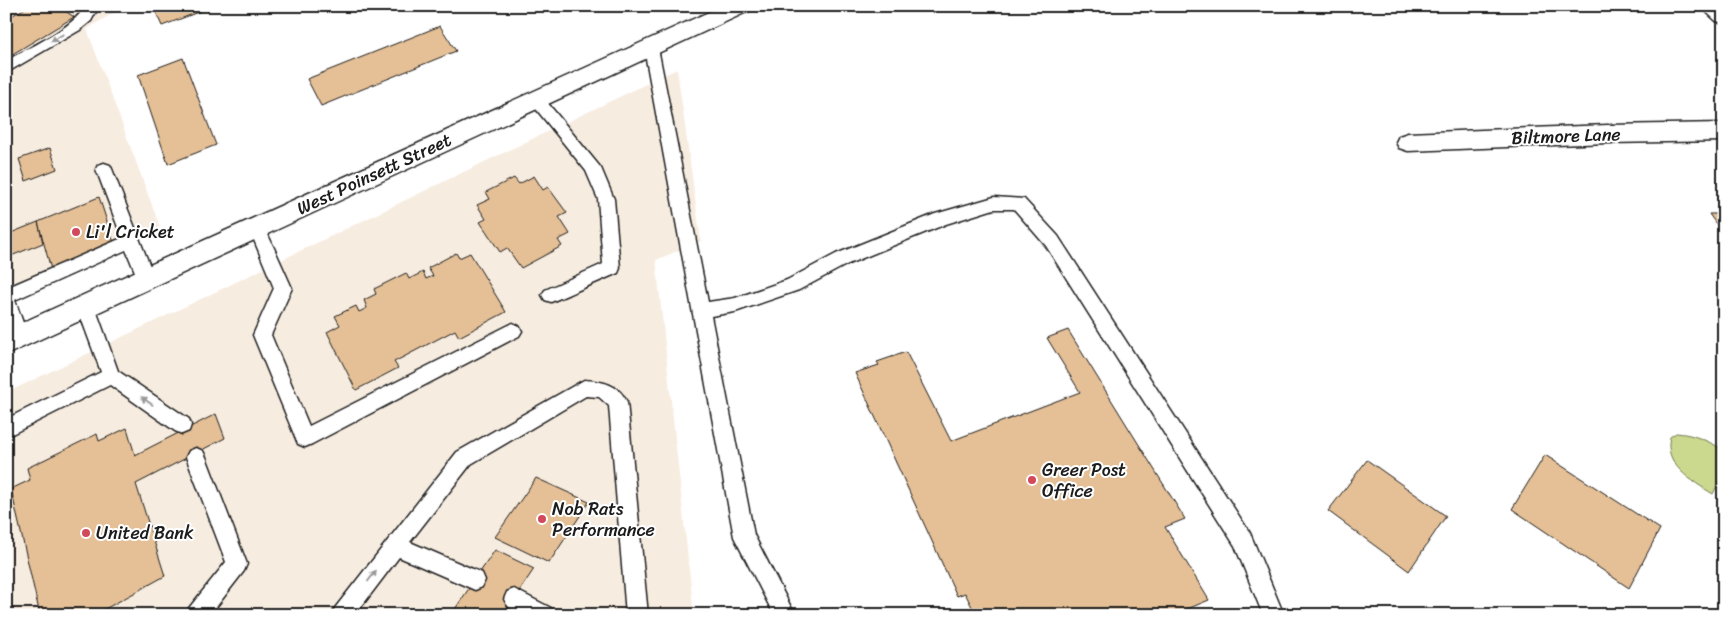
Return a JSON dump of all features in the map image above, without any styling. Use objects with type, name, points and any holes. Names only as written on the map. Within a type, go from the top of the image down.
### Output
[{"type":"main road","name":"West Poinsett Street","points":[[13,340],[741,6]]},
{"type":"main road","points":[[1711,6],[1724,16]]},
{"type":"main road","name":"Biltmore Lane","points":[[1408,142],[1608,134],[1724,132]]},
{"type":"lane","points":[[6,68],[74,27],[86,18],[92,6]]},
{"type":"lane","points":[[651,48],[744,537],[785,615]]},
{"type":"lane","points":[[537,100],[593,168],[606,199],[612,268],[551,295]]},
{"type":"lane","points":[[104,169],[146,279]]},
{"type":"lane","points":[[700,310],[735,305],[794,285],[842,259],[942,219],[994,203],[1018,203],[1052,241],[1243,540],[1274,615]]},
{"type":"lane","points":[[257,228],[283,288],[262,335],[305,438],[513,331]]},
{"type":"lane","points":[[13,340],[6,297],[131,241]]},
{"type":"lane","points":[[86,307],[111,376],[182,425]]},
{"type":"lane","points":[[6,429],[111,376]]},
{"type":"lane","points":[[342,615],[464,458],[584,388],[603,390],[618,402],[637,615]]},
{"type":"lane","points":[[196,457],[237,564],[196,615]]},
{"type":"lane","points":[[396,545],[475,580]]},
{"type":"lane","points":[[514,599],[544,615]]},
{"type":"shaded area","points":[[6,6],[125,6],[87,29],[160,227],[6,294]]},
{"type":"shaded area","points":[[677,69],[701,241],[656,260],[694,615],[6,615],[6,393]]},
{"type":"green space","points":[[1676,433],[1701,438],[1724,450],[1724,473],[1713,494],[1688,478],[1675,464],[1669,447],[1670,437]]},
{"type":"building","points":[[29,6],[58,6],[74,17],[6,58],[6,19]]},
{"type":"building","points":[[153,6],[214,6],[162,26]]},
{"type":"building","points":[[440,26],[456,51],[321,106],[307,79]]},
{"type":"building","points":[[183,58],[216,145],[168,164],[138,75]]},
{"type":"building","points":[[50,148],[57,169],[26,181],[19,159]]},
{"type":"building","points":[[534,176],[543,190],[548,187],[567,213],[559,217],[570,234],[558,240],[562,246],[521,268],[507,248],[500,252],[480,222],[486,219],[477,205],[490,199],[486,192],[514,178],[519,184]]},
{"type":"building","name":"Li'l Cricket","points":[[99,197],[115,246],[52,273],[38,222]]},
{"type":"building","points":[[1709,214],[1724,214],[1724,235]]},
{"type":"building","points":[[38,222],[43,243],[6,258],[6,235]]},
{"type":"building","points":[[456,253],[459,258],[470,253],[506,312],[459,337],[455,330],[394,362],[398,368],[356,390],[327,332],[340,325],[335,316],[356,306],[359,312],[367,308],[364,300],[376,294],[374,289],[406,273],[409,279],[423,272],[426,279],[433,276],[428,268]]},
{"type":"building","name":"Greer Post Office","points":[[1068,330],[1185,519],[1165,527],[1209,600],[1185,610],[1188,615],[976,615],[965,593],[957,596],[855,373],[879,365],[877,362],[906,352],[951,441],[1080,392],[1047,338]]},
{"type":"building","name":"United Bank","points":[[216,414],[225,438],[136,484],[165,576],[94,615],[40,615],[11,489],[30,480],[27,468],[97,434],[99,441],[127,428],[135,455]]},
{"type":"building","points":[[1545,455],[1660,529],[1629,588],[1512,509]]},
{"type":"building","points":[[1367,460],[1446,516],[1409,571],[1328,511]]},
{"type":"building","name":"Nob Rats Performance","points":[[536,478],[589,502],[549,563],[495,537]]},
{"type":"building","points":[[495,550],[534,569],[503,615],[451,615]]},
{"type":"place","name":"Li'l Cricket","points":[[76,232]]},
{"type":"place","name":"Greer Post Office","points":[[1032,480]]},
{"type":"place","name":"Nob Rats Performance","points":[[542,519]]},
{"type":"place","name":"United Bank","points":[[86,533]]}]
